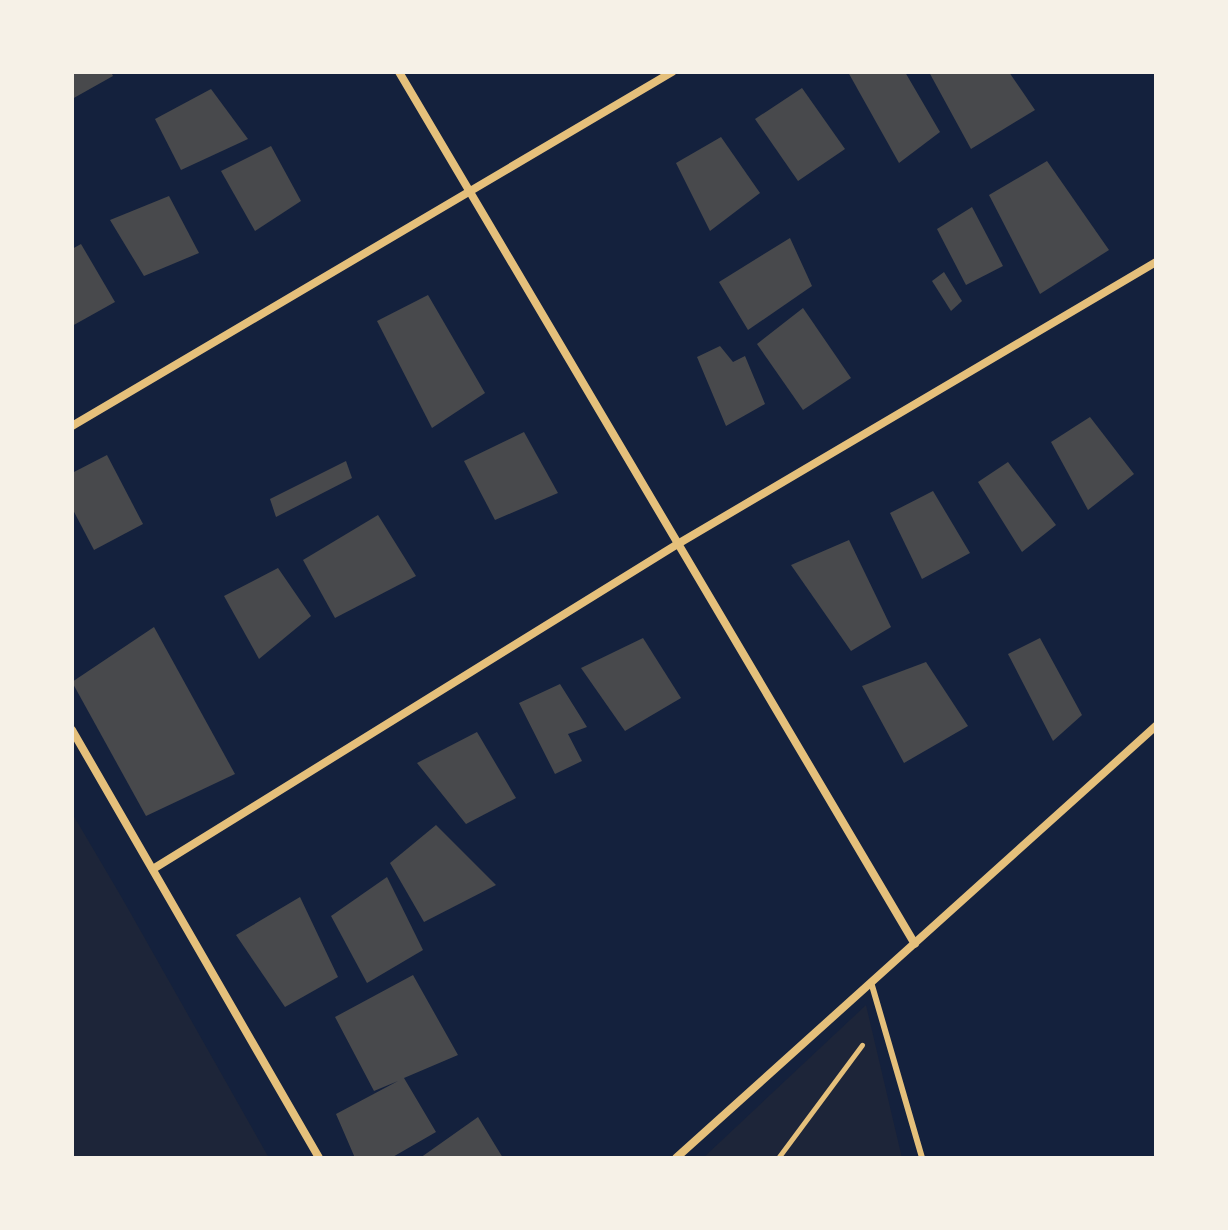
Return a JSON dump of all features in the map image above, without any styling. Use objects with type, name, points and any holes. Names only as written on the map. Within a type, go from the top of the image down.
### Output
[{"type":"street","points":[[399,72],[676,545],[915,944]]},
{"type":"street","points":[[72,426],[672,72]]},
{"type":"street","points":[[153,869],[676,545],[1156,262]]},
{"type":"street","points":[[676,1158],[870,978],[915,944],[1156,726]]},
{"type":"street","points":[[72,730],[319,1158]]},
{"type":"lane","points":[[870,978],[922,1158]]},
{"type":"path","points":[[778,1158],[882,1018]]},
{"type":"shaded area","points":[[72,813],[122,898],[269,1158],[72,1158]]},
{"type":"shaded area","points":[[866,1005],[902,1158],[703,1158]]},
{"type":"building","points":[[72,72],[111,72],[113,76],[72,99]]},
{"type":"building","points":[[848,72],[905,72],[940,132],[899,163]]},
{"type":"building","points":[[929,72],[1009,72],[1035,110],[971,149]]},
{"type":"building","points":[[802,88],[845,149],[798,181],[755,119]]},
{"type":"building","points":[[211,89],[248,139],[181,170],[155,119]]},
{"type":"building","points":[[721,137],[760,193],[710,231],[676,163]]},
{"type":"building","points":[[271,146],[301,201],[255,231],[221,171]]},
{"type":"building","points":[[1047,161],[1109,250],[1040,294],[989,195]]},
{"type":"building","points":[[169,196],[199,253],[144,276],[110,220]]},
{"type":"building","points":[[972,207],[1003,266],[966,285],[937,229]]},
{"type":"building","points":[[790,238],[812,286],[748,330],[719,282]]},
{"type":"building","points":[[81,244],[115,302],[72,326],[72,249]]},
{"type":"building","points":[[944,272],[962,301],[951,311],[932,281]]},
{"type":"building","points":[[428,295],[485,393],[432,428],[377,321]]},
{"type":"building","points":[[803,308],[851,378],[803,410],[757,344]]},
{"type":"building","points":[[720,346],[733,362],[745,356],[765,404],[726,426],[697,357]]},
{"type":"building","points":[[1090,417],[1134,474],[1088,510],[1051,442]]},
{"type":"building","points":[[524,432],[558,493],[495,520],[464,461]]},
{"type":"building","points":[[107,455],[143,524],[94,550],[72,508],[72,473]]},
{"type":"building","points":[[346,461],[352,478],[276,517],[270,499]]},
{"type":"building","points":[[1008,462],[1056,525],[1022,552],[978,482]]},
{"type":"building","points":[[933,491],[970,553],[922,579],[890,513]]},
{"type":"building","points":[[378,515],[416,576],[335,618],[303,560]]},
{"type":"building","points":[[849,540],[891,627],[851,651],[791,565]]},
{"type":"building","points":[[278,568],[311,616],[259,659],[224,596]]},
{"type":"building","points":[[154,627],[235,774],[146,816],[72,682]]},
{"type":"building","points":[[643,638],[681,698],[625,731],[581,668]]},
{"type":"building","points":[[1040,638],[1082,715],[1053,741],[1008,654]]},
{"type":"building","points":[[926,662],[968,726],[904,763],[862,686]]},
{"type":"building","points":[[560,684],[587,727],[568,734],[582,761],[555,774],[519,703]]},
{"type":"building","points":[[477,732],[516,798],[466,824],[417,763]]},
{"type":"building","points":[[436,825],[496,885],[424,922],[390,863]]},
{"type":"building","points":[[387,877],[423,950],[367,983],[331,916]]},
{"type":"building","points":[[300,897],[338,977],[285,1007],[236,935]]},
{"type":"building","points":[[413,975],[458,1055],[404,1078],[436,1132],[391,1158],[355,1158],[336,1114],[398,1081],[374,1091],[335,1017]]},
{"type":"building","points":[[478,1117],[503,1158],[420,1158]]}]
